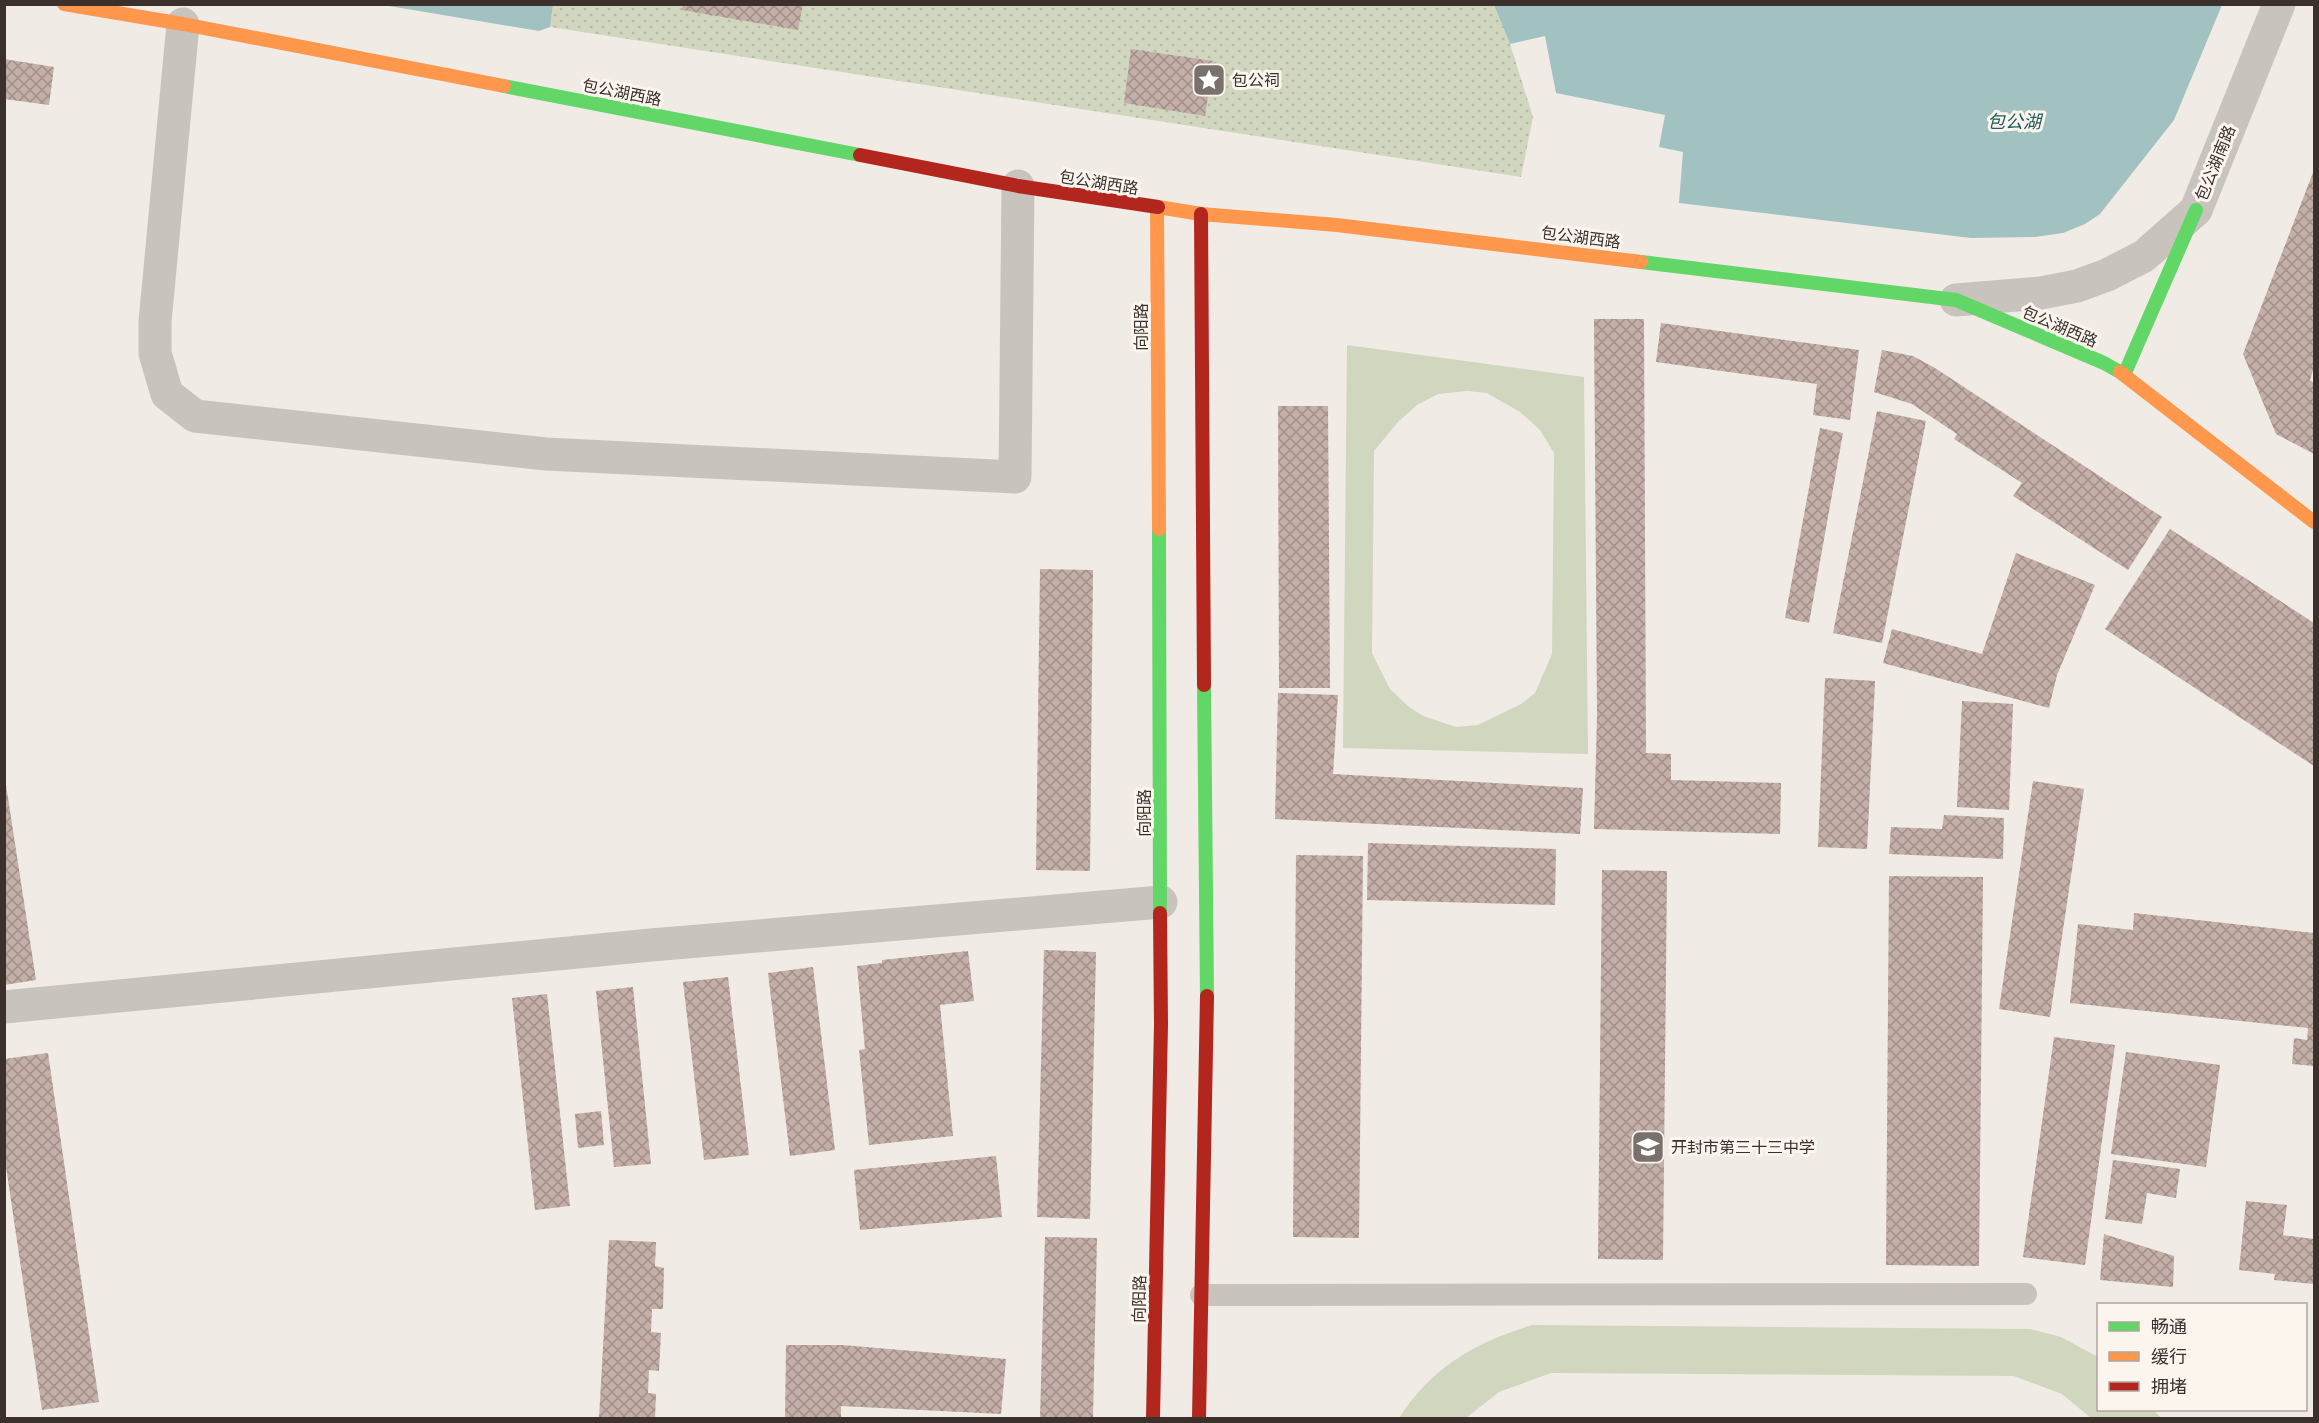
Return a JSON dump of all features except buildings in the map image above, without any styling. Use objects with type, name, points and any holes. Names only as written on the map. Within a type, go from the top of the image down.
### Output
[{"type":"street","name":"包公湖西路","points":[[64,4],[183,24],[1018,186],[1157,208],[1201,214],[1337,225],[1956,300],[2104,363],[2124,375],[2314,522]]},
{"type":"street","name":"包公湖南路","points":[[1956,300],[2041,293],[2077,286],[2144,256],[2196,210],[2279,4]]},
{"type":"street","points":[[183,24],[155,322],[155,353],[167,394],[195,416],[546,454],[1015,477],[1018,186]]},
{"type":"street","name":"向阳路","points":[[1153,1419],[1161,1036],[1157,208]]},
{"type":"street","points":[[2124,375],[2196,210]]},
{"type":"street","points":[[1199,1419],[1207,1025],[1201,214]]},
{"type":"street","points":[[4,1007],[639,946],[1161,902]]},
{"type":"lane","points":[[1201,1295],[2026,1294]]},
{"type":"green space","name":"包公祠","points":[[553,4],[1494,5],[1510,44],[1533,117],[1521,177],[550,27]]},
{"type":"green space","points":[[1347,345],[1584,377],[1588,754],[1343,748]],"holes":[[[1467,391],[1487,393],[1520,412],[1540,430],[1554,453],[1552,654],[1535,693],[1521,704],[1478,725],[1456,727],[1423,716],[1409,707],[1390,689],[1372,653],[1374,451],[1398,422],[1417,405],[1438,394]]]},
{"type":"green space","points":[[1532,1325],[2030,1329],[2061,1337],[2097,1356],[2097,1411],[2155,1411],[2161,1418],[2091,1418],[2062,1394],[2014,1376],[1551,1373],[1499,1392],[1466,1418],[1399,1418],[1412,1400],[1440,1371],[1473,1349]]},
{"type":"water","points":[[383,5],[553,5],[550,27],[539,31]]},
{"type":"water","name":"包公湖","points":[[1494,5],[2222,5],[2174,120],[2100,214],[2085,224],[2063,233],[2035,237],[1971,238],[1679,203],[1683,152],[1659,147],[1665,115],[1556,93],[1545,36],[1510,44]]},
{"type":"traffic: fast","points":[[504,86],[860,155]]},
{"type":"traffic: fast","points":[[2124,375],[2196,210]]},
{"type":"traffic: fast","points":[[1641,262],[1956,300],[2104,363],[2120,372]]},
{"type":"traffic: fast","points":[[1159,529],[1160,913]]},
{"type":"traffic: fast","points":[[1204,685],[1207,996]]},
{"type":"traffic: slow","points":[[64,4],[183,24],[504,86]]},
{"type":"traffic: slow","points":[[1158,207],[1201,214],[1337,225],[1641,262]]},
{"type":"traffic: slow","points":[[1157,208],[1159,529]]},
{"type":"traffic: slow","points":[[2120,372],[2314,522]]},
{"type":"traffic: jam","points":[[860,155],[1018,186],[1158,207]]},
{"type":"traffic: jam","points":[[1201,214],[1204,685]]},
{"type":"traffic: jam","points":[[1153,1418],[1161,1024],[1160,913]]},
{"type":"traffic: jam","points":[[1199,1418],[1207,996]]},
{"type":"place","name":"包公祠","points":[[1209,80]]},
{"type":"place","name":"开封市第三十三中学","points":[[1648,1147]]}]
